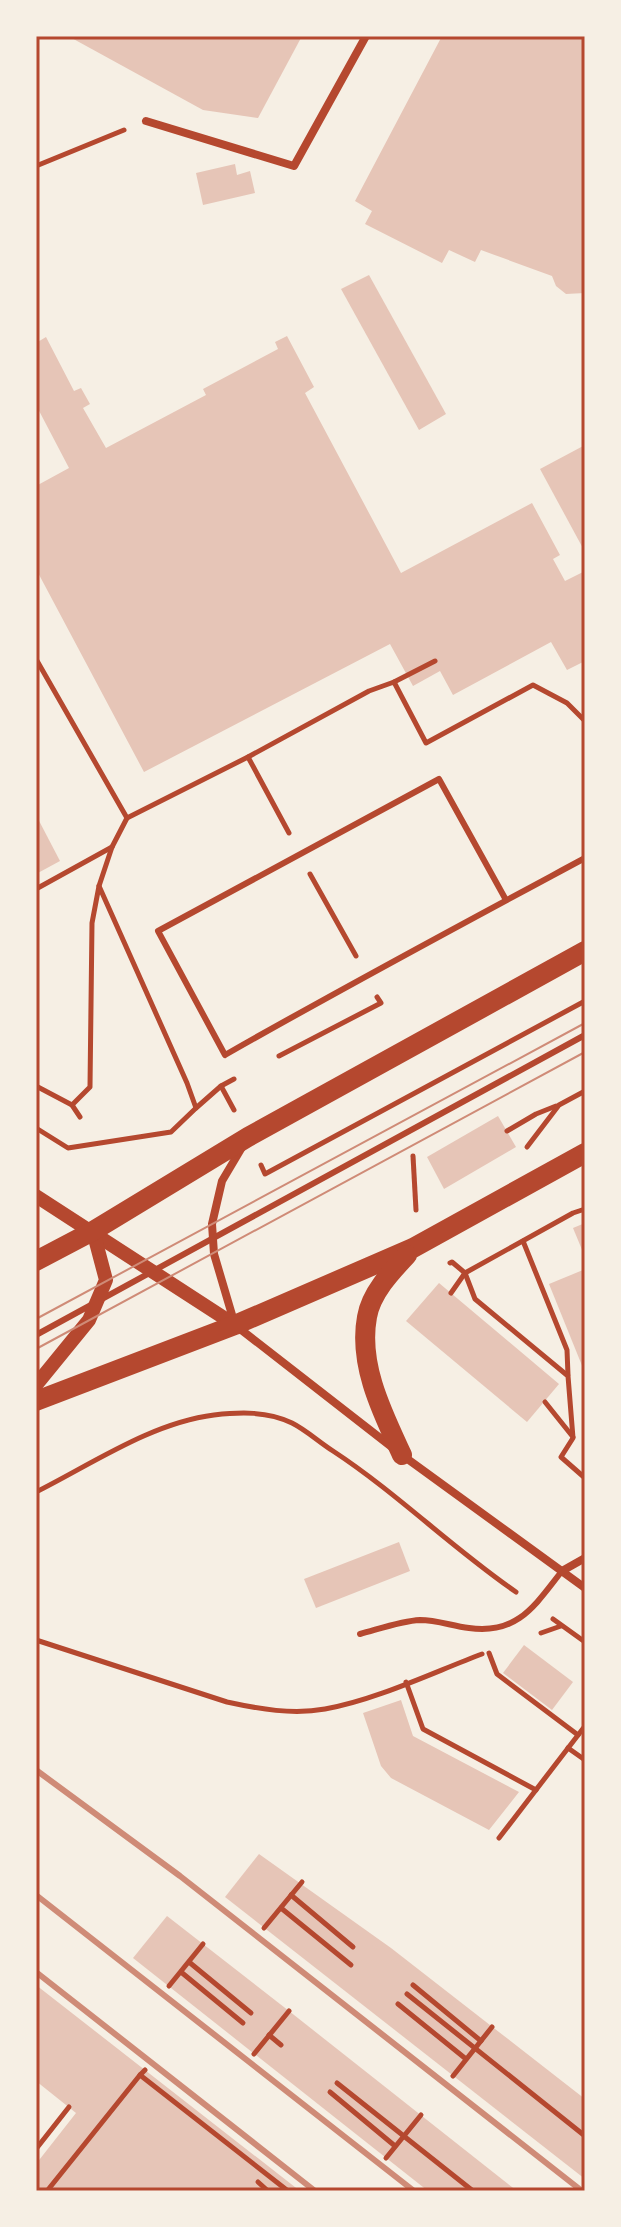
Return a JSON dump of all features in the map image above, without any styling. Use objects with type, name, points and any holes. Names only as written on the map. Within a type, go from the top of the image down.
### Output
[{"type":"main road","points":[[36,1261],[93,1231],[248,1137],[585,951]]},
{"type":"main road","points":[[36,1401],[235,1325],[413,1248],[585,1153]]},
{"type":"main road","points":[[402,1455],[370,1377],[366,1345],[367,1316],[383,1280],[413,1248]]},
{"type":"street","points":[[146,121],[294,166],[366,36]]},
{"type":"street","points":[[235,1325],[214,1254],[212,1224],[222,1181],[248,1137]]},
{"type":"street","points":[[36,1196],[235,1325],[402,1455],[585,1588]]},
{"type":"street","points":[[36,1385],[89,1320],[106,1280],[93,1231]]},
{"type":"street","points":[[562,1571],[585,1558]]},
{"type":"lane","points":[[506,900],[439,779],[158,931],[225,1055],[366,974],[506,900],[585,858]]},
{"type":"lane","points":[[36,1335],[585,1035]]},
{"type":"lane","points":[[360,1634],[416,1620],[468,1628],[501,1628],[524,1616],[562,1571]]},
{"type":"path","points":[[36,166],[146,121]]},
{"type":"path","points":[[36,659],[127,818]]},
{"type":"path","points":[[72,1105],[90,1087],[92,923],[99,886],[112,847],[127,818],[369,691],[435,661]]},
{"type":"path","points":[[394,682],[426,743],[533,685],[567,703],[585,721]]},
{"type":"path","points":[[248,757],[381,1003],[274,1059]]},
{"type":"path","points":[[36,889],[112,847]]},
{"type":"path","points":[[99,886],[196,1108]]},
{"type":"path","points":[[36,1128],[68,1148],[171,1132],[221,1086],[248,1072]]},
{"type":"path","points":[[36,1086],[72,1105],[80,1117]]},
{"type":"path","points":[[507,1131],[585,1091]]},
{"type":"path","points":[[521,1155],[559,1105]]},
{"type":"path","points":[[413,1155],[416,1215],[429,1207]]},
{"type":"path","points":[[451,1293],[465,1273],[585,1209]]},
{"type":"path","points":[[523,1241],[567,1350],[573,1438],[561,1457],[585,1478]]},
{"type":"path","points":[[413,1248],[426,1277],[452,1262],[465,1273],[475,1299],[568,1376]]},
{"type":"path","points":[[545,1402],[573,1438]]},
{"type":"path","points":[[36,1492],[130,1443],[166,1428],[213,1415],[260,1413],[291,1423],[377,1480],[470,1560],[585,1642]]},
{"type":"path","points":[[533,1636],[562,1626]]},
{"type":"path","points":[[36,1640],[257,1709],[286,1711],[324,1709],[503,1647]]},
{"type":"path","points":[[491,1658],[497,1674],[578,1735]]},
{"type":"path","points":[[406,1682],[423,1729],[536,1790]]},
{"type":"path","points":[[499,1838],[585,1726]]},
{"type":"path","points":[[568,1748],[585,1760]]},
{"type":"path","points":[[264,1928],[302,1882]]},
{"type":"path","points":[[291,1895],[353,1947]]},
{"type":"path","points":[[281,1908],[351,1965]]},
{"type":"path","points":[[169,1986],[203,1944]]},
{"type":"path","points":[[189,1962],[251,2013]]},
{"type":"path","points":[[181,1972],[243,2023]]},
{"type":"path","points":[[413,1985],[481,2041]]},
{"type":"path","points":[[407,1994],[585,2136]]},
{"type":"path","points":[[398,2004],[466,2059]]},
{"type":"path","points":[[254,2054],[289,2011]]},
{"type":"path","points":[[453,2076],[492,2027]]},
{"type":"path","points":[[269,2035],[281,2045]]},
{"type":"path","points":[[47,2191],[142,2072],[288,2191]]},
{"type":"path","points":[[337,2083],[473,2191]]},
{"type":"path","points":[[330,2092],[395,2146]]},
{"type":"path","points":[[36,2149],[69,2107]]},
{"type":"path","points":[[386,2158],[421,2115]]},
{"type":"path","points":[[258,2182],[268,2191]]},
{"type":"building","points":[[68,36],[302,36],[258,118],[203,110]]},
{"type":"building","points":[[442,36],[585,36],[585,293],[566,294],[556,286],[552,276],[481,250],[475,262],[449,250],[442,263],[365,224],[372,211],[355,201]]},
{"type":"building","points":[[235,164],[237,175],[250,171],[255,193],[203,205],[196,173]]},
{"type":"building","points":[[369,275],[446,414],[419,430],[341,289]]},
{"type":"building","points":[[287,336],[314,387],[305,393],[401,573],[532,503],[560,555],[553,559],[565,581],[585,571],[585,661],[567,670],[551,642],[453,695],[440,671],[413,686],[390,644],[144,772],[36,569],[36,486],[69,468],[36,405],[36,343],[46,337],[74,391],[81,388],[90,404],[83,408],[106,448],[206,395],[203,389],[278,349],[275,342]]},
{"type":"building","points":[[585,445],[585,552],[540,469]]},
{"type":"building","points":[[36,815],[60,861],[36,874]]},
{"type":"building","points":[[498,1116],[516,1147],[444,1189],[427,1157]]},
{"type":"building","points":[[585,1223],[585,1257],[573,1228]]},
{"type":"building","points":[[583,1270],[585,1274],[585,1373],[549,1284]]},
{"type":"building","points":[[439,1283],[559,1384],[527,1422],[406,1321]]},
{"type":"building","points":[[399,1542],[410,1571],[316,1608],[304,1579]]},
{"type":"building","points":[[524,1645],[573,1682],[552,1710],[503,1673]]},
{"type":"building","points":[[401,1700],[413,1736],[519,1792],[489,1830],[391,1778],[381,1766],[363,1713]]},
{"type":"building","points":[[259,1854],[391,1948],[585,2099],[585,2179],[225,1897]]},
{"type":"building","points":[[167,1916],[517,2191],[428,2191],[133,1958]]},
{"type":"building","points":[[36,1985],[300,2191],[36,2191],[36,2164],[76,2113],[36,2081]]},
{"type":"tram line","points":[[36,1319],[585,1023]]},
{"type":"tram line","points":[[36,1349],[585,1052]]},
{"type":"railway","points":[[36,1770],[180,1876],[582,2191]]},
{"type":"railway","points":[[36,1895],[414,2191]]},
{"type":"railway","points":[[36,1972],[315,2191]]}]
